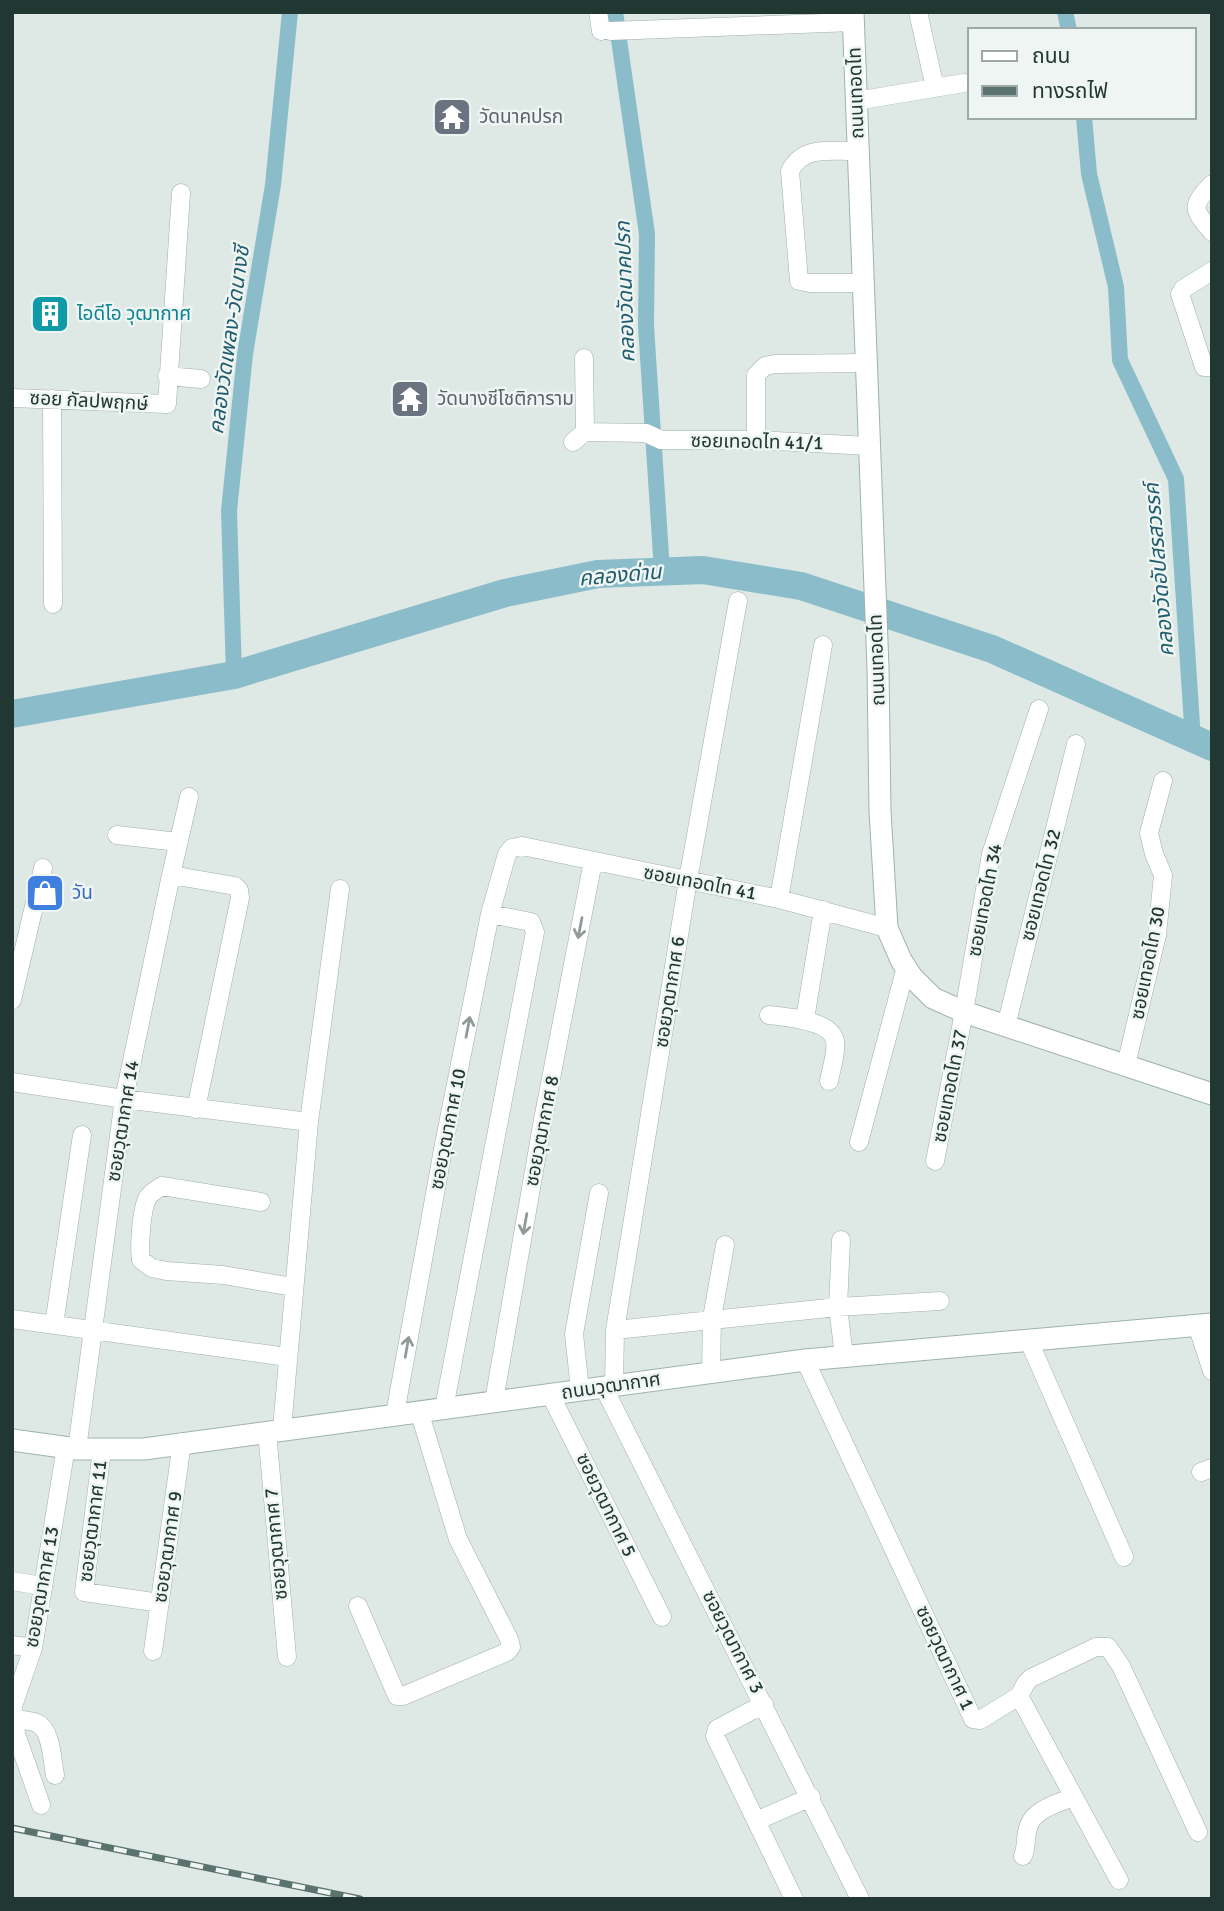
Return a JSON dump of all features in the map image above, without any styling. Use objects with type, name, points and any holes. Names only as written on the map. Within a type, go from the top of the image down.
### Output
[{"type":"main road","name":"ถนนเทอดไท","points":[[853,17],[878,668],[880,811],[887,928],[912,977],[933,998],[964,1012],[1212,1094]]},
{"type":"main road","name":"ถนนวุฒากาศ","points":[[12,1440],[72,1448],[144,1449],[805,1360],[1204,1324]]},
{"type":"street","points":[[598,12],[612,31],[853,17]]},
{"type":"street","points":[[918,12],[934,88]]},
{"type":"street","points":[[856,101],[964,83]]},
{"type":"street","points":[[858,151],[809,152],[797,159],[790,171],[799,281],[863,283]]},
{"type":"street","points":[[1212,184],[1195,206],[1195,211],[1212,232]]},
{"type":"street","points":[[181,193],[167,376],[201,379]]},
{"type":"street","points":[[1212,271],[1183,289],[1180,294],[1204,367],[1212,367]]},
{"type":"street","name":"ซอยเทอดไท 41/1","points":[[584,358],[579,437],[756,440],[869,446]]},
{"type":"street","points":[[756,440],[756,375],[765,366],[866,363]]},
{"type":"street","name":"ซอย กัลปพฤกษ์","points":[[12,398],[167,404],[167,376]]},
{"type":"street","points":[[52,399],[54,604]]},
{"type":"street","name":"ซอยวุฒากาศ 6","points":[[609,1386],[615,1330],[688,880],[738,601]]},
{"type":"street","points":[[779,899],[823,645]]},
{"type":"street","name":"ซอยเทอดไท 34","points":[[964,1012],[990,854],[1039,709]]},
{"type":"street","name":"ซอยเทอดไท 32","points":[[1006,1026],[1076,744]]},
{"type":"street","name":"ซอยเทอดไท 30","points":[[1126,1065],[1157,935],[1163,876],[1149,833],[1163,780]]},
{"type":"street","name":"ซอยวุฒากาศ 14","points":[[72,1448],[94,1330],[124,1099],[171,874],[190,797]]},
{"type":"street","points":[[117,835],[178,842]]},
{"type":"street","name":"ซอยเทอดไท 41","points":[[512,848],[522,846],[779,899],[887,928]]},
{"type":"street","name":"ซอยวุฒากาศ 10","points":[[396,1414],[444,1144],[490,914],[507,854],[512,848]]},
{"type":"street","name":"ซอยวุฒากาศ 8","points":[[494,1401],[540,1138],[593,861]]},
{"type":"street","points":[[12,1000],[43,868]]},
{"type":"street","points":[[171,874],[235,886],[239,890],[240,898],[196,1109]]},
{"type":"street","name":"ซอยวุฒากาศ 7","points":[[287,1657],[274,1430],[286,1357],[309,1122],[340,889]]},
{"type":"street","points":[[806,1019],[823,910]]},
{"type":"street","points":[[444,1408],[535,932],[531,922],[490,914]]},
{"type":"street","points":[[859,1142],[906,967]]},
{"type":"street","name":"ซอยเทอดไท 37","points":[[935,1161],[964,1012]]},
{"type":"street","points":[[769,1015],[806,1019],[830,1032],[835,1039],[829,1081]]},
{"type":"street","points":[[12,1082],[196,1109],[309,1122]]},
{"type":"street","points":[[54,1325],[82,1135]]},
{"type":"street","points":[[261,1202],[162,1186],[148,1197],[145,1206],[139,1251],[141,1261],[152,1268],[166,1271],[223,1275],[293,1287]]},
{"type":"street","points":[[580,1390],[574,1334],[599,1192]]},
{"type":"street","points":[[841,1240],[838,1307],[844,1356]]},
{"type":"street","points":[[711,1372],[712,1318],[725,1245]]},
{"type":"street","points":[[615,1330],[712,1318],[940,1301]]},
{"type":"street","points":[[12,1320],[286,1357]]},
{"type":"street","points":[[1204,1324],[1212,1371]]},
{"type":"street","points":[[1028,1339],[1124,1557]]},
{"type":"street","name":"ซอยวุฒากาศ 1","points":[[805,1360],[973,1719],[980,1720],[1019,1696]]},
{"type":"street","name":"ซอยวุฒากาศ 3","points":[[609,1386],[860,1899]]},
{"type":"street","name":"ซอยวุฒากาศ 5","points":[[550,1394],[662,1617]]},
{"type":"street","points":[[358,1606],[397,1696],[403,1696],[507,1652],[511,1647],[458,1539],[419,1411]]},
{"type":"street","name":"ซอยวุฒากาศ 9","points":[[153,1651],[182,1443]]},
{"type":"street","name":"ซอยวุฒากาศ 13","points":[[13,1710],[33,1648],[42,1586],[72,1448]]},
{"type":"street","name":"ซอยวุฒากาศ 11","points":[[102,1450],[84,1592],[160,1603]]},
{"type":"street","points":[[12,1581],[42,1586]]},
{"type":"street","points":[[12,1645],[33,1648]]},
{"type":"street","points":[[1119,1880],[1019,1696],[1031,1678],[1096,1647],[1108,1647],[1121,1666],[1198,1832]]},
{"type":"street","points":[[764,1704],[715,1732],[794,1899]]},
{"type":"street","points":[[13,1710],[41,1727],[51,1751],[55,1775]]},
{"type":"street","points":[[13,1710],[16,1734],[41,1805]]},
{"type":"street","points":[[756,1821],[811,1797]]},
{"type":"street","points":[[1023,1856],[1027,1829],[1032,1819],[1040,1811],[1073,1797]]},
{"type":"waterway","name":"คลองวัดเพลง-วัดนางชี","points":[[234,675],[229,511],[245,354],[273,185],[290,12]]},
{"type":"waterway","name":"คลองวัดนาคปรก","points":[[615,12],[647,234],[646,326],[662,571]]},
{"type":"waterway","name":"คลองวัดอัปสรสวรรค์","points":[[1065,12],[1069,28]]},
{"type":"waterway","name":"คลองวัดอัปสรสวรรค์","points":[[1084,119],[1089,174],[1116,287],[1120,360],[1176,479],[1193,740]]},
{"type":"waterway","name":"คลองด่าน","points":[[12,714],[234,675],[505,593],[598,574],[703,570],[801,586],[992,649],[1212,747]]},
{"type":"railway","points":[[12,1828],[360,1899]]},
{"type":"place","name":"วัดนาคปรก","points":[[452,117]]},
{"type":"place","name":"ไอดีโอ วุฒากาศ","points":[[50,314]]},
{"type":"place","name":"วัดนางชีโชติการาม","points":[[410,399]]},
{"type":"place","name":"วัน","points":[[45,893]]}]
